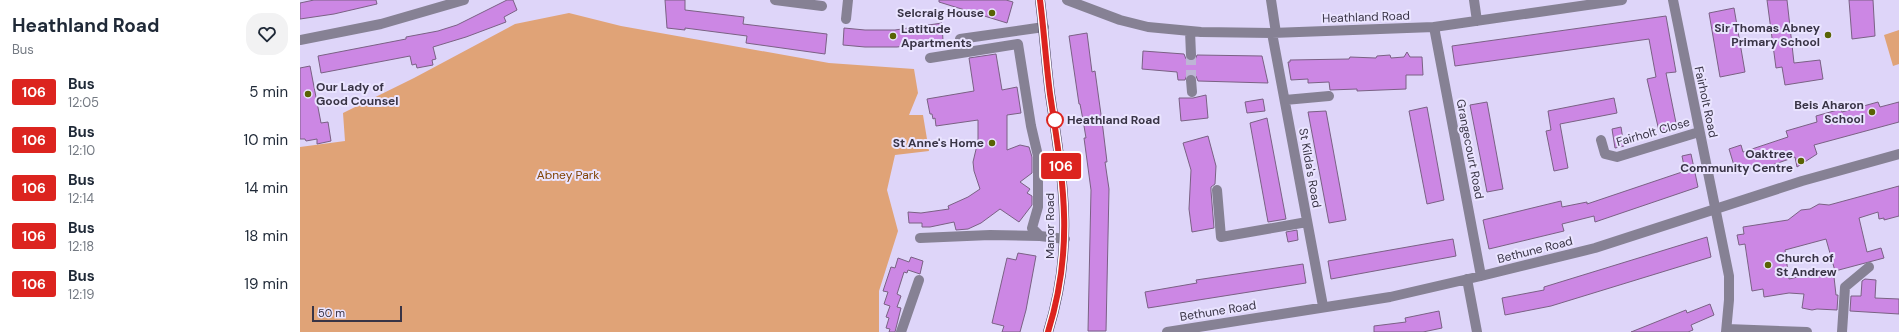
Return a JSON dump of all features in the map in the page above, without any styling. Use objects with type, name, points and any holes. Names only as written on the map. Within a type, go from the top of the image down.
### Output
[{"type":"main road","name":"Manor Road","points":[[1040,0],[1050,92],[1059,147],[1064,194],[1065,239],[1060,288],[1048,332]]},
{"type":"street","points":[[300,40],[381,24],[464,0]]},
{"type":"street","points":[[775,0],[822,6]]},
{"type":"street","points":[[846,19],[848,0]]},
{"type":"street","name":"Heathland Road","points":[[1067,0],[1120,20],[1148,27],[1190,31],[1274,33],[1434,27],[1622,0]]},
{"type":"street","name":"St Kilda's Road","points":[[1271,0],[1274,33],[1285,100],[1323,306]]},
{"type":"street","points":[[1474,0],[1477,21]]},
{"type":"street","name":"Fairholt Road","points":[[1673,0],[1729,276],[1729,300],[1726,330]]},
{"type":"street","points":[[960,39],[1044,27]]},
{"type":"street","name":"Grangecourt Road","points":[[1434,27],[1481,276]]},
{"type":"street","points":[[1190,31],[1191,55]]},
{"type":"street","points":[[930,58],[1018,44],[1031,126],[1038,156],[1038,207],[1032,228],[1040,236]]},
{"type":"street","points":[[1192,80],[1192,92]]},
{"type":"street","points":[[1285,100],[1329,96]]},
{"type":"street","name":"Fairholt Close","points":[[1601,140],[1605,154],[1617,157],[1699,132]]},
{"type":"street","name":"Bethune Road","points":[[1167,332],[1323,306],[1390,297],[1481,276],[1595,248],[1802,181],[1899,154]]},
{"type":"street","points":[[1218,190],[1221,237],[1307,222]]},
{"type":"street","points":[[920,238],[990,235],[1040,236],[1065,239]]},
{"type":"street","points":[[1842,332],[1845,287],[1869,267]]},
{"type":"street","points":[[1467,279],[1477,332]]},
{"type":"street","points":[[901,332],[919,280]]},
{"type":"street","points":[[1726,330],[1807,332]]},
{"type":"green space","name":"Abney Park","points":[[569,13],[621,26],[829,63],[914,69],[918,93],[909,115],[923,115],[929,151],[895,155],[887,190],[898,231],[879,291],[879,332],[300,332],[300,147],[345,141],[343,113],[414,78],[515,24]]},
{"type":"green space","points":[[1899,30],[1899,64],[1893,66],[1884,35]]},
{"type":"building","points":[[314,0],[376,0],[377,4],[334,14],[300,19],[300,3]]},
{"type":"building","points":[[507,0],[513,0],[517,10],[504,17],[506,22],[466,37],[433,47],[436,59],[432,60],[433,65],[417,68],[416,64],[412,65],[410,56],[321,73],[318,56],[406,39],[406,37],[438,31],[457,25]]},
{"type":"building","points":[[665,0],[685,0],[685,10],[744,17],[743,24],[827,34],[825,54],[746,43],[747,36],[685,28],[685,30],[667,28]]},
{"type":"building","name":"Selcraig House","points":[[939,0],[1006,0],[1013,2],[1007,23],[939,2]]},
{"type":"building","points":[[1767,0],[1787,0],[1794,63],[1820,60],[1823,79],[1785,85],[1782,67],[1776,68]]},
{"type":"building","points":[[1849,0],[1873,0],[1875,36],[1852,39]]},
{"type":"building","points":[[1734,8],[1745,72],[1720,77],[1709,13]]},
{"type":"building","points":[[1666,16],[1676,72],[1666,73],[1677,128],[1659,131],[1647,79],[1656,77],[1649,39],[1455,66],[1452,46]]},
{"type":"building","name":"Latitude Apartments","points":[[942,23],[943,41],[897,47],[843,45],[844,28],[895,30]]},
{"type":"building","points":[[1087,33],[1092,72],[1095,71],[1109,189],[1106,331],[1088,331],[1091,190],[1084,138],[1086,138],[1079,104],[1069,36]]},
{"type":"building","points":[[1143,51],[1184,54],[1186,59],[1191,61],[1195,60],[1197,55],[1262,56],[1268,83],[1198,81],[1196,76],[1191,74],[1187,75],[1185,80],[1178,80],[1177,72],[1142,69]]},
{"type":"building","points":[[1407,52],[1410,57],[1422,57],[1423,75],[1406,75],[1406,89],[1357,91],[1357,89],[1330,90],[1329,82],[1308,83],[1308,79],[1291,80],[1288,62],[1290,62],[1290,60],[1349,59],[1350,57],[1376,58],[1377,56],[1390,55],[1391,58],[1404,57]]},
{"type":"building","name":"St Anne's Home","points":[[996,54],[1002,90],[1017,87],[1021,113],[1007,115],[1007,150],[1020,145],[1029,147],[1032,157],[1032,173],[1020,182],[1030,189],[1027,193],[1032,196],[1032,205],[1019,222],[1000,209],[981,223],[968,229],[956,230],[954,222],[930,227],[922,227],[922,223],[909,223],[908,212],[921,213],[949,209],[948,206],[968,197],[980,189],[974,171],[973,162],[978,141],[978,120],[936,126],[935,118],[933,119],[932,114],[930,114],[927,99],[974,91],[969,58]]},
{"type":"building","points":[[310,66],[321,123],[328,122],[331,141],[317,144],[317,139],[306,141],[305,139],[300,139],[300,68]]},
{"type":"building","points":[[1206,95],[1208,118],[1181,121],[1179,98],[1193,98]]},
{"type":"building","points":[[1614,98],[1617,113],[1560,124],[1568,168],[1554,171],[1546,131],[1551,130],[1548,111]]},
{"type":"building","points":[[1263,99],[1265,111],[1247,113],[1245,102]]},
{"type":"building","points":[[1487,102],[1503,189],[1487,192],[1470,105]]},
{"type":"building","points":[[1878,102],[1880,107],[1899,102],[1899,122],[1814,145],[1817,154],[1797,167],[1795,157],[1755,171],[1754,167],[1736,172],[1729,149],[1741,145],[1743,152],[1788,137],[1786,131],[1817,122],[1816,116],[1841,109],[1842,112]]},
{"type":"building","points":[[1427,107],[1444,200],[1427,204],[1409,111]]},
{"type":"building","points":[[1326,111],[1346,220],[1329,223],[1308,112]]},
{"type":"building","points":[[1267,118],[1286,219],[1268,222],[1250,123]]},
{"type":"building","points":[[1621,127],[1624,146],[1615,148],[1612,129]]},
{"type":"building","points":[[1208,136],[1216,166],[1215,184],[1211,187],[1214,228],[1192,232],[1189,209],[1191,170],[1183,143]]},
{"type":"building","points":[[1691,154],[1698,187],[1595,222],[1594,216],[1562,224],[1564,231],[1489,249],[1483,220],[1561,201],[1562,207],[1587,202],[1587,204],[1685,171],[1682,156]]},
{"type":"building","points":[[1899,186],[1899,216],[1884,220],[1884,218],[1879,219],[1878,212],[1859,218],[1867,252],[1881,248],[1884,258],[1835,271],[1826,239],[1785,250],[1789,279],[1802,276],[1814,277],[1814,275],[1834,277],[1836,295],[1838,295],[1837,310],[1812,310],[1802,308],[1804,294],[1789,293],[1764,297],[1763,289],[1752,291],[1745,244],[1739,245],[1737,235],[1744,234],[1743,227],[1788,220],[1801,210],[1810,209],[1819,204],[1829,205]]},
{"type":"building","points":[[1297,230],[1298,240],[1288,242],[1286,232]]},
{"type":"building","points":[[1707,237],[1711,257],[1551,306],[1505,315],[1502,298],[1544,290],[1544,287]]},
{"type":"building","points":[[1453,239],[1456,256],[1331,279],[1328,261]]},
{"type":"building","points":[[1018,253],[1036,256],[1026,310],[1020,332],[1002,332],[1004,326],[992,323],[1007,258],[1016,260]]},
{"type":"building","points":[[911,257],[923,261],[920,274],[908,270],[907,273],[904,272],[897,294],[901,296],[897,307],[901,308],[895,332],[889,332],[890,329],[886,328],[889,318],[886,317],[890,306],[884,304],[888,292],[883,291],[891,267],[895,268],[898,258],[909,262]]},
{"type":"building","points":[[1303,264],[1306,283],[1148,308],[1145,292],[1197,283],[1196,280]]},
{"type":"building","points":[[1865,279],[1876,280],[1875,298],[1899,299],[1899,314],[1850,311],[1851,296],[1861,296],[1862,281]]},
{"type":"building","points":[[1710,304],[1714,315],[1691,325],[1693,330],[1688,332],[1631,332],[1686,310],[1687,313]]},
{"type":"building","points":[[1439,311],[1442,328],[1423,332],[1374,332],[1374,326],[1406,322],[1405,318]]},
{"type":"tunnel","points":[[1191,55],[1191,80]]},
{"type":"bus line","name":"106","points":[[1040,0],[1050,92],[1059,147],[1064,194],[1065,222],[1064,252],[1060,288],[1048,332]]},
{"type":"place","name":"Selcraig House","points":[[992,13]]},
{"type":"place","name":"Sir Thomas Abney Primary School","points":[[1828,35]]},
{"type":"place","name":"Latitude Apartments","points":[[893,36]]},
{"type":"place","name":"Our Lady of Good Counsel","points":[[308,94]]},
{"type":"place","name":"Beis Aharon School","points":[[1872,112]]},
{"type":"place","name":"Heathland Road","points":[[1055,120]]},
{"type":"place","name":"St Anne's Home","points":[[992,143]]},
{"type":"place","name":"Oaktree Community Centre","points":[[1801,161]]},
{"type":"place","name":"Church of St Andrew","points":[[1768,265]]}]
